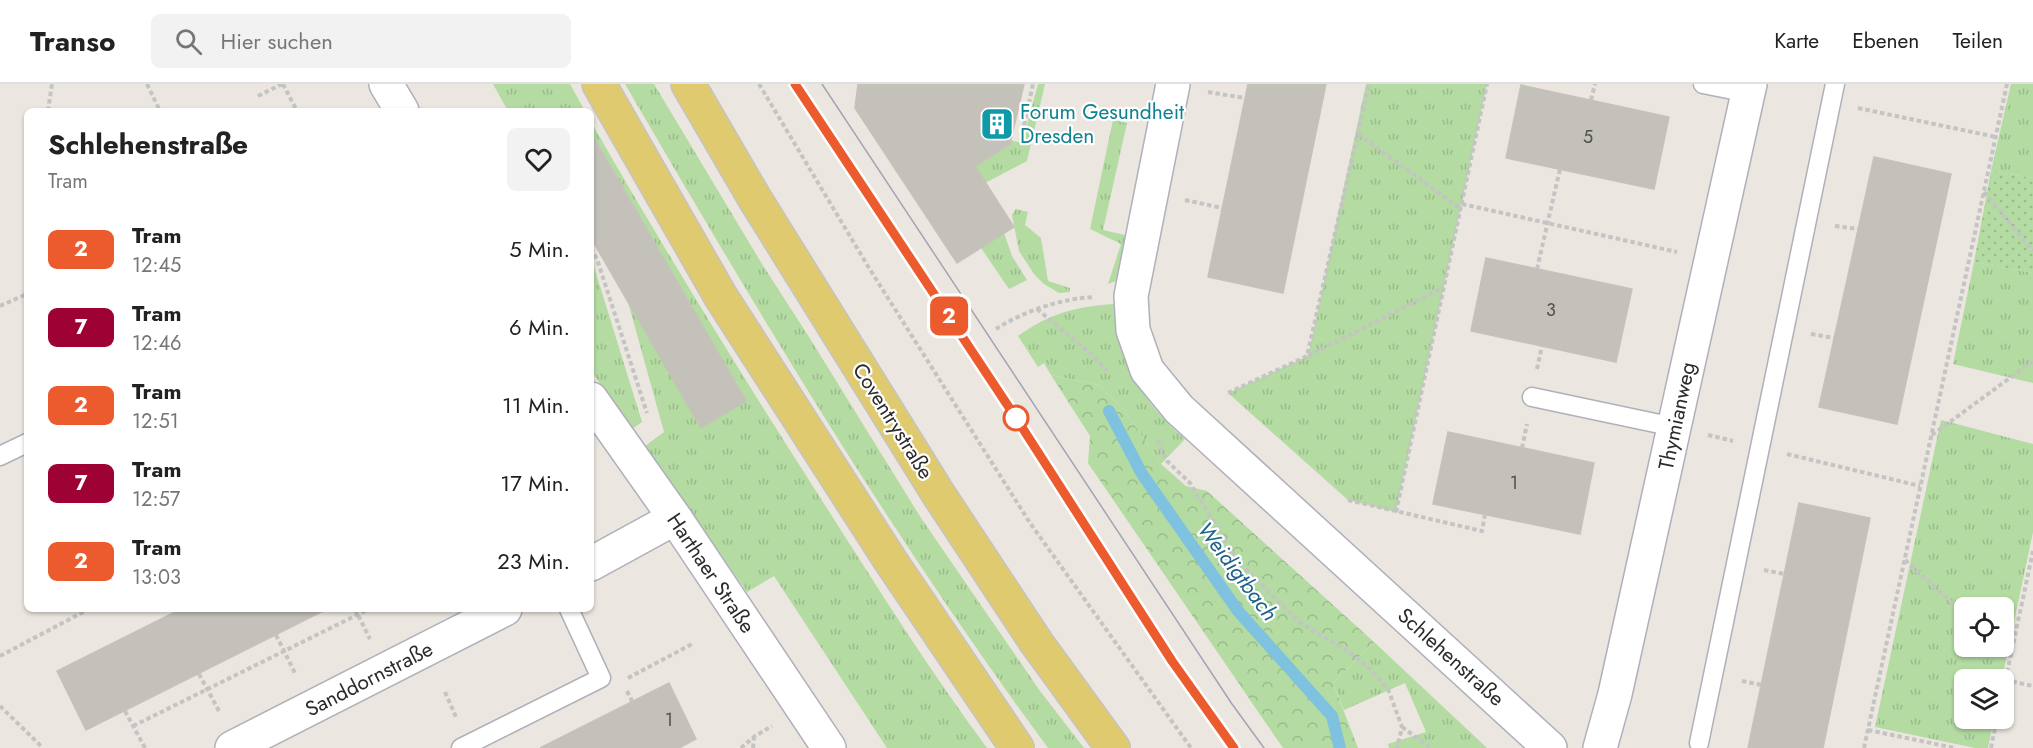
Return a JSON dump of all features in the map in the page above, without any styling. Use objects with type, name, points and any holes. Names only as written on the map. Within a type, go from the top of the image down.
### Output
[{"type":"main road","points":[[599,84],[721,297],[890,560],[1017,748]]},
{"type":"main road","name":"Coventrystraße","points":[[688,84],[755,199],[939,495],[1036,642],[1113,748]]},
{"type":"street","points":[[386,84],[400,108]]},
{"type":"street","name":"Schlehenstraße","points":[[1186,87],[1131,296],[1133,330],[1147,370],[1179,409],[1550,748]]},
{"type":"street","name":"Thymianweg","points":[[1600,748],[1610,718],[1749,89]]},
{"type":"street","name":"Harthaer Straße","points":[[594,403],[675,518],[829,748]]},
{"type":"street","points":[[594,562],[675,518]]},
{"type":"street","name":"Sanddornstraße","points":[[232,748],[499,612]]},
{"type":"lane","points":[[1703,84],[1749,89]]},
{"type":"lane","points":[[1699,743],[1835,84]]},
{"type":"lane","points":[[1532,397],[1674,427]]},
{"type":"lane","points":[[0,456],[24,444]]},
{"type":"lane","points":[[461,748],[601,678],[570,612]]},
{"type":"path","points":[[48,108],[51,84]]},
{"type":"path","points":[[147,84],[159,108]]},
{"type":"path","points":[[258,96],[283,84],[295,108]]},
{"type":"path","points":[[767,84],[760,86],[869,268],[1030,523],[1191,748]]},
{"type":"path","points":[[1021,140],[1033,84]]},
{"type":"path","points":[[1308,356],[1368,84]]},
{"type":"path","points":[[1396,512],[1487,84]]},
{"type":"path","points":[[1591,100],[1595,84]]},
{"type":"path","points":[[1864,748],[2007,84]]},
{"type":"path","points":[[1186,87],[1245,98]]},
{"type":"path","points":[[1848,106],[1996,136]]},
{"type":"path","points":[[1358,134],[1461,207],[1548,223],[1684,254]]},
{"type":"path","points":[[1537,269],[1560,169]]},
{"type":"path","points":[[1984,192],[2033,251]]},
{"type":"path","points":[[1176,198],[1222,208]]},
{"type":"path","points":[[1834,225],[1858,230]]},
{"type":"path","points":[[594,254],[649,417]]},
{"type":"path","points":[[1228,393],[1308,356],[1444,287]]},
{"type":"path","points":[[0,306],[24,295]]},
{"type":"path","points":[[996,329],[1012,318],[1080,298],[1131,296]]},
{"type":"path","points":[[1037,309],[1108,371]]},
{"type":"path","points":[[1800,333],[1834,338]]},
{"type":"path","points":[[1932,435],[2033,361]]},
{"type":"path","points":[[1153,432],[1167,461],[1190,483],[1236,559],[1299,622],[1349,652],[1369,668],[1388,689],[1402,727],[1397,748]]},
{"type":"path","points":[[1787,454],[1920,486]]},
{"type":"path","points":[[1348,500],[1482,531],[1485,514]]},
{"type":"path","points":[[2014,642],[2033,552]]},
{"type":"path","points":[[1905,560],[1954,605]]},
{"type":"path","points":[[0,656],[83,612]]},
{"type":"path","points":[[356,612],[370,637]]},
{"type":"path","points":[[133,726],[364,612]]},
{"type":"path","points":[[276,635],[295,674]]},
{"type":"path","points":[[601,678],[607,688],[694,643]]},
{"type":"path","points":[[199,674],[220,714]]},
{"type":"path","points":[[2014,682],[2033,686]]},
{"type":"path","points":[[444,693],[453,712]]},
{"type":"path","points":[[0,706],[43,748]]},
{"type":"path","points":[[125,711],[145,748]]},
{"type":"path","points":[[1402,727],[1431,748]]},
{"type":"path","points":[[1991,748],[1995,729]]},
{"type":"path","points":[[1868,730],[1955,748]]},
{"type":"path","points":[[753,748],[754,736]]},
{"type":"green space","points":[[493,84],[570,84],[583,108],[506,108]]},
{"type":"green space","points":[[625,84],[654,84],[762,264],[921,518],[1040,691],[1084,748],[1048,748],[990,668],[880,505],[828,422],[725,254]]},
{"type":"green space","points":[[921,84],[1010,140],[1022,143],[1038,84],[1045,84],[1027,161],[985,183]]},
{"type":"green space","points":[[1366,84],[1487,84],[1396,512],[1348,500],[1228,393],[1308,356]]},
{"type":"green space","points":[[2011,84],[2033,84],[2033,178],[1991,171]]},
{"type":"green space","points":[[1113,120],[1127,123],[1103,230],[1129,236],[1119,280],[1108,284],[1121,244],[1090,229]]},
{"type":"green space","points":[[594,127],[677,269],[797,462],[905,630],[987,748],[887,748],[774,576],[747,592],[645,446],[664,432],[628,302],[701,427],[746,401],[602,153],[594,157]]},
{"type":"green space","points":[[1991,171],[2033,178],[2033,273],[1974,262]]},
{"type":"green space","points":[[1016,209],[1028,212],[1025,225],[1041,238],[1048,281],[1070,288],[1070,292],[1059,293],[1044,284],[1034,274],[1019,251],[1012,215]]},
{"type":"green space","points":[[1004,233],[1012,256],[1027,280],[1009,289],[981,248]]},
{"type":"green space","points":[[1974,262],[2033,273],[2033,383],[1953,364]]},
{"type":"green space","points":[[594,267],[642,422],[632,429],[594,375]]},
{"type":"green space","points":[[1114,304],[1122,345],[1135,379],[1155,409],[1185,439],[1161,464],[1124,410],[1099,385],[1051,375],[1044,363],[1038,367],[1018,336],[1063,312]]},
{"type":"green space","points":[[1051,375],[1099,385],[1124,410],[1161,464],[1186,486],[1207,491],[1374,642],[1333,683],[1358,748],[1283,748],[1088,463],[1090,436]]},
{"type":"green space","points":[[1941,420],[2033,444],[2033,532],[2014,622],[2014,597],[1954,597],[1954,657],[2007,657],[2004,669],[1954,669],[1954,729],[1992,729],[1988,748],[1975,748],[1875,727]]},
{"type":"green space","points":[[1374,642],[1487,748],[1389,748],[1388,744],[1426,732],[1405,683],[1344,710],[1333,683]]},
{"type":"building","points":[[858,84],[1024,84],[1010,144],[975,166],[1014,227],[957,263],[855,108]]},
{"type":"building","points":[[1248,84],[1326,84],[1283,293],[1208,277]]},
{"type":"building","points":[[1521,85],[1669,117],[1654,189],[1506,158]]},
{"type":"building","points":[[594,138],[746,401],[701,428],[594,243]]},
{"type":"building","points":[[1874,157],[1951,174],[1897,424],[1819,407]]},
{"type":"building","points":[[1486,258],[1632,289],[1616,362],[1471,331]]},
{"type":"building","points":[[1448,432],[1594,463],[1580,534],[1433,504]]},
{"type":"building","points":[[1799,503],[1870,518],[1823,748],[1748,748]]},
{"type":"building","points":[[175,612],[321,612],[86,730],[57,671]]},
{"type":"building","points":[[669,683],[696,739],[679,748],[540,748]]},
{"type":"waterway","name":"Weidigtbach","points":[[1109,411],[1142,474],[1238,611],[1332,716],[1340,748]]},
{"type":"tram line","points":[[795,84],[1016,418],[1172,661],[1234,748]]},
{"type":"tram line","name":"2","points":[[795,84],[1016,418],[1172,661],[1234,748]]},
{"type":"tram line","points":[[822,84],[1232,704],[1264,748]]},
{"type":"place","name":"Forum Gesundheit Dresden","points":[[997,124]]}]
